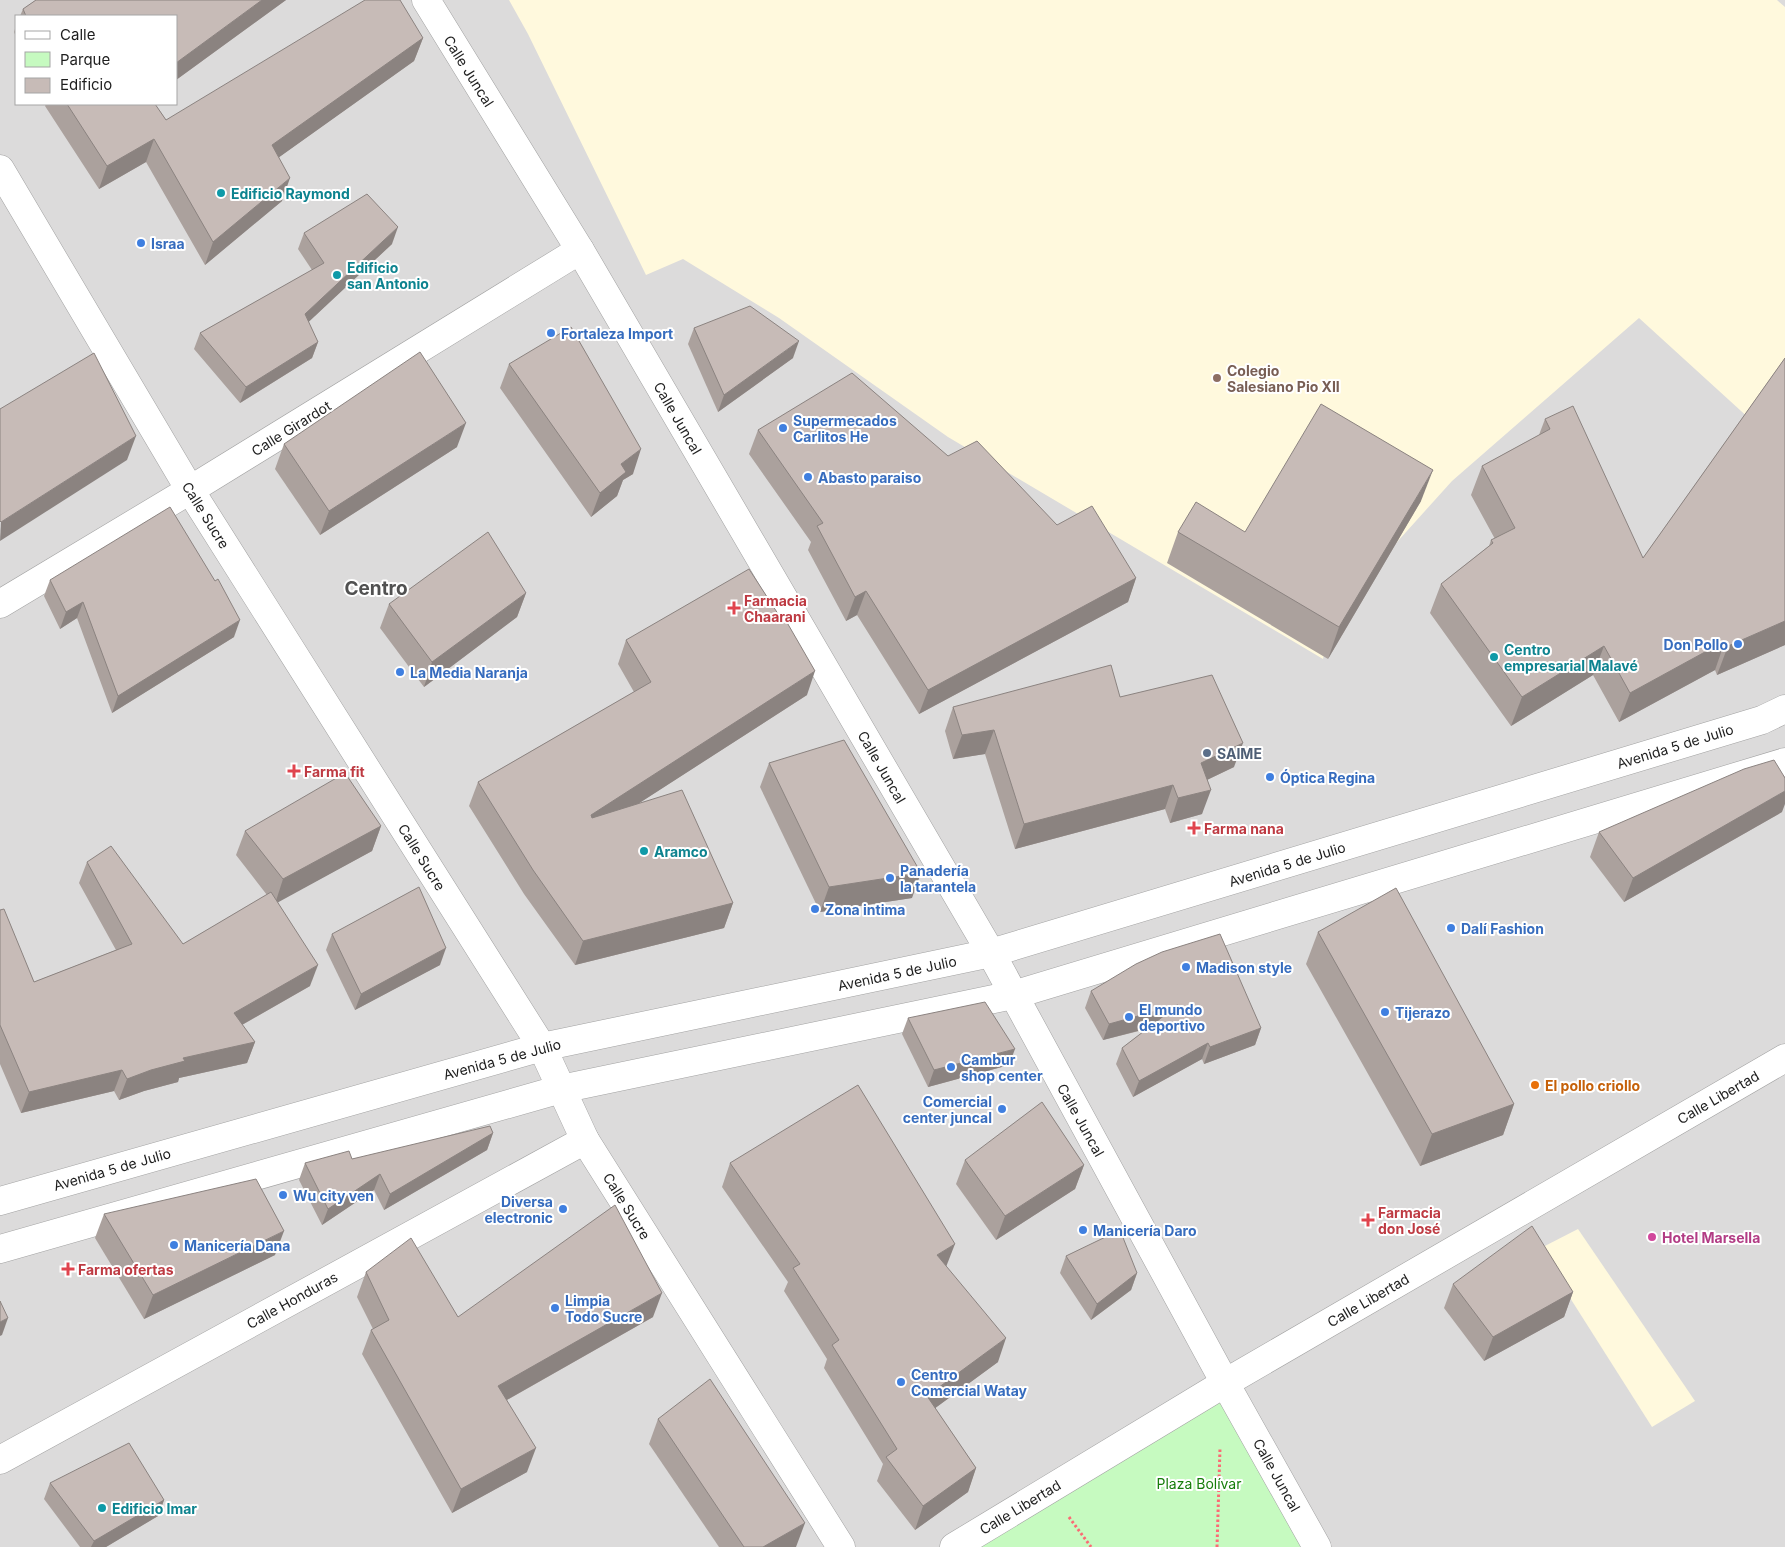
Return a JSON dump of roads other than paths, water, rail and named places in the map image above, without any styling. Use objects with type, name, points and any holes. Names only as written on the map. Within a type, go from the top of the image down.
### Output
[{"type":"street","name":"Calle Juncal","points":[[426,0],[580,250],[991,953],[1317,1547]]},
{"type":"street","name":"Calle Sucre","points":[[0,169],[190,490],[542,1047],[585,1140],[841,1547]]},
{"type":"street","name":"Calle Girardot","points":[[0,604],[190,490],[580,250]]},
{"type":"street","name":"Avenida 5 de Julio","points":[[0,1201],[542,1047],[991,953],[1762,720],[1785,709]]},
{"type":"street","points":[[0,1249],[561,1089],[1013,995],[1785,763]]},
{"type":"street","name":"Calle Libertad","points":[[954,1547],[1225,1382],[1785,1058]]},
{"type":"street","name":"Calle Honduras","points":[[0,1460],[585,1140]]},
{"type":"place","name":"Edificio Raymond","points":[[221,193]]},
{"type":"place","name":"Israa","points":[[141,243]]},
{"type":"place","name":"Edificio san Antonio","points":[[337,275]]},
{"type":"place","name":"Fortaleza Import","points":[[551,333]]},
{"type":"place","name":"Colegio Salesiano Pio XII","points":[[1217,378]]},
{"type":"place","name":"Supermecados Carlitos He","points":[[783,428]]},
{"type":"place","name":"Abasto paraiso","points":[[808,477]]},
{"type":"place","name":"Farmacia Chaarani","points":[[734,608]]},
{"type":"place","name":"Don Pollo","points":[[1738,644]]},
{"type":"place","name":"Centro empresarial Malavé","points":[[1494,657]]},
{"type":"place","name":"La Media Naranja","points":[[400,672]]},
{"type":"place","name":"SAIME","points":[[1207,753]]},
{"type":"place","name":"Farma fit","points":[[294,771]]},
{"type":"place","name":"Óptica Regina","points":[[1270,777]]},
{"type":"place","name":"Farma nana","points":[[1194,828]]},
{"type":"place","name":"Aramco","points":[[644,851]]},
{"type":"place","name":"Panadería la tarantela","points":[[890,878]]},
{"type":"place","name":"Zona intima","points":[[815,909]]},
{"type":"place","name":"Dalí Fashion","points":[[1451,928]]},
{"type":"place","name":"Madison style","points":[[1186,967]]},
{"type":"place","name":"Tijerazo","points":[[1385,1012]]},
{"type":"place","name":"El mundo deportivo","points":[[1129,1017]]},
{"type":"place","name":"Cambur shop center","points":[[951,1067]]},
{"type":"place","name":"El pollo criollo","points":[[1535,1085]]},
{"type":"place","name":"Comercial center juncal","points":[[1002,1109]]},
{"type":"place","name":"Wu city ven","points":[[283,1195]]},
{"type":"place","name":"Diversa electronic","points":[[563,1209]]},
{"type":"place","name":"Farmacia don José","points":[[1368,1220]]},
{"type":"place","name":"Manicería Daro","points":[[1083,1230]]},
{"type":"place","name":"Hotel Marsella","points":[[1652,1237]]},
{"type":"place","name":"Manicería Dana","points":[[174,1245]]},
{"type":"place","name":"Farma ofertas","points":[[68,1269]]},
{"type":"place","name":"Limpia Todo Sucre","points":[[555,1308]]},
{"type":"place","name":"Centro Comercial Watay","points":[[901,1382]]},
{"type":"place","name":"Edificio Imar","points":[[102,1508]]},
{"type":"district","name":"Centro","points":[[376,588]]},
{"type":"park label","name":"Plaza Bolívar","points":[[1199,1483]]}]
